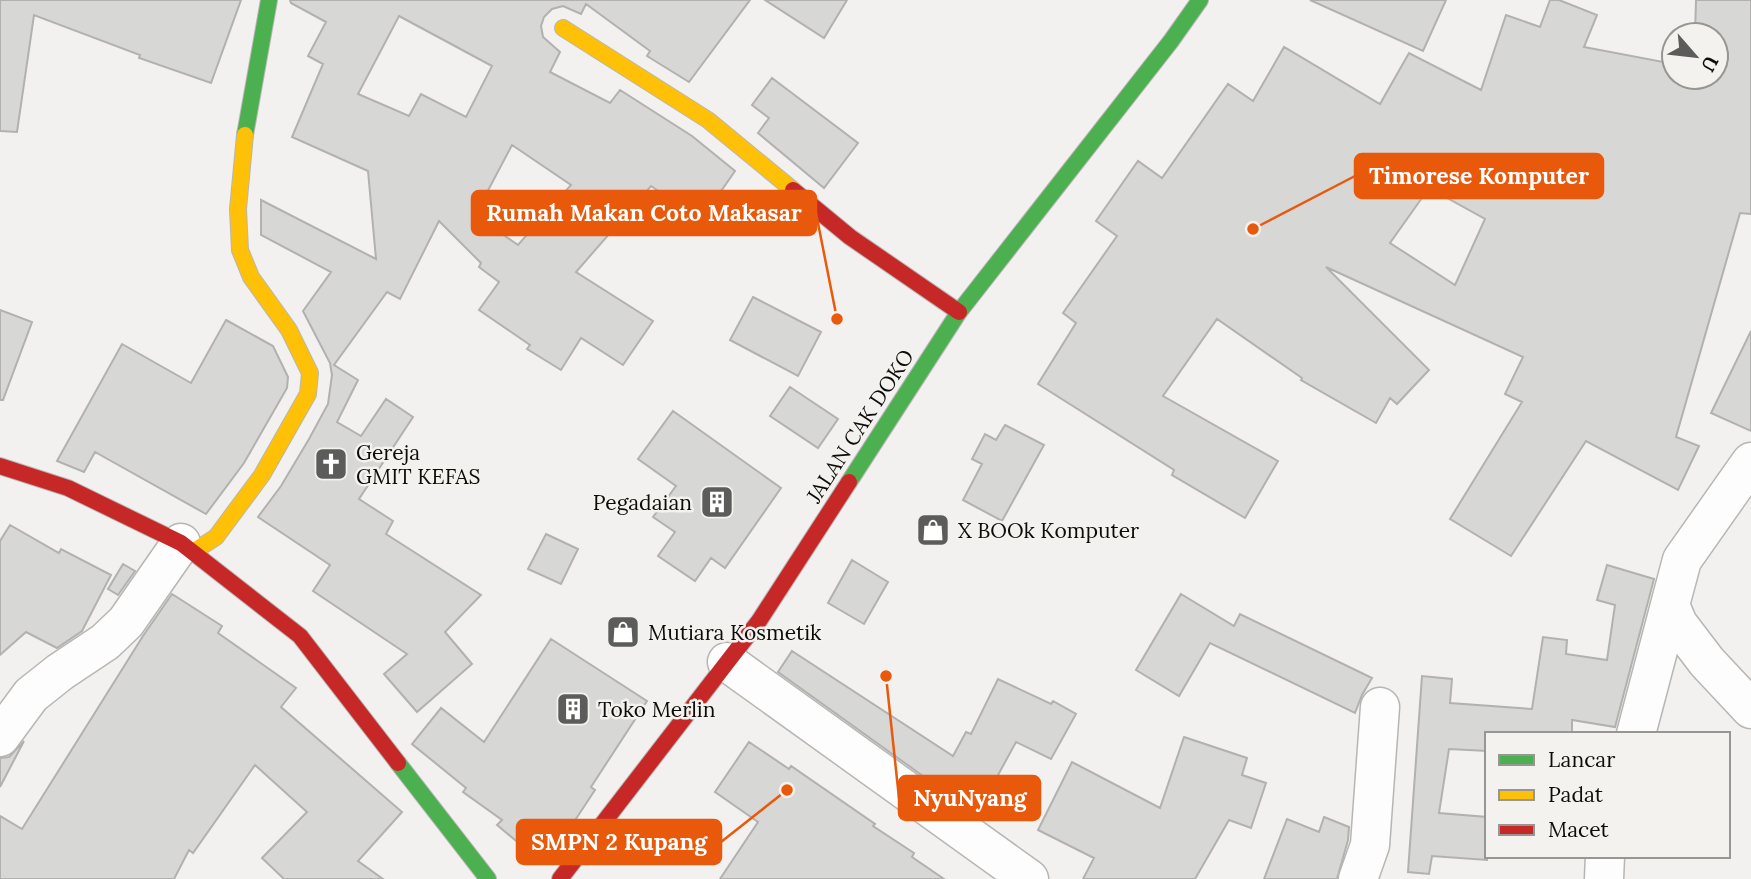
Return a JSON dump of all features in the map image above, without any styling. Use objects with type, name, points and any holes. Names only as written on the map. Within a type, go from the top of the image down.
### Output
[{"type":"street","points":[[0,737],[32,695],[60,672],[105,642],[126,622],[187,548],[216,537],[262,475],[290,429],[307,394],[310,373],[289,330],[251,277],[240,250],[238,209],[244,143],[269,0]]},
{"type":"street","name":"JALAN CAK DOKO","points":[[560,879],[759,621],[959,312],[1171,41],[1200,0]]},
{"type":"street","points":[[563,28],[708,120],[850,237],[959,312]]},
{"type":"street","points":[[1637,732],[1682,561],[1751,462]]},
{"type":"street","points":[[0,466],[68,488],[187,548],[300,636],[488,879]]},
{"type":"street","points":[[1670,605],[1678,624],[1707,662],[1751,709]]},
{"type":"street","points":[[727,662],[1030,879]]},
{"type":"street","points":[[1358,879],[1370,845],[1380,708]]},
{"type":"street","points":[[1604,879],[1605,858]]},
{"type":"building","points":[[0,0],[241,0],[211,83],[139,58],[140,55],[34,15],[17,132],[0,131]]},
{"type":"building","points":[[290,0],[750,0],[689,82],[647,56],[650,51],[586,4],[581,14],[563,6],[552,9],[544,17],[541,26],[543,37],[560,52],[550,72],[610,103],[620,90],[692,136],[735,171],[701,220],[651,186],[576,272],[653,321],[623,365],[581,338],[561,370],[527,349],[530,345],[479,310],[499,282],[479,267],[481,263],[439,221],[400,299],[387,292],[334,365],[358,380],[337,422],[361,436],[386,399],[413,417],[359,499],[393,521],[386,534],[481,595],[445,632],[472,664],[417,712],[384,674],[407,654],[313,591],[330,565],[258,517],[281,486],[328,404],[332,375],[330,363],[303,311],[331,272],[261,235],[261,200],[376,259],[368,171],[292,137],[323,64],[308,56],[326,22]],"holes":[[[399,16],[492,66],[466,117],[421,94],[409,116],[358,94]],[[512,145],[571,185],[518,245],[475,215]]]},
{"type":"building","points":[[765,0],[847,0],[824,38]]},
{"type":"building","points":[[1310,0],[1446,0],[1423,51]]},
{"type":"building","points":[[1550,0],[1559,0],[1597,15],[1584,47],[1660,61],[1660,91],[1730,91],[1730,21],[1695,21],[1696,0],[1751,0],[1751,214],[1740,213],[1676,437],[1699,446],[1678,490],[1586,441],[1511,556],[1450,519],[1522,402],[1505,394],[1523,357],[1326,267],[1429,370],[1397,404],[1390,398],[1376,423],[1301,380],[1302,378],[1217,319],[1163,396],[1278,461],[1245,518],[1172,475],[1174,470],[1038,384],[1076,323],[1063,313],[1117,236],[1096,221],[1138,161],[1162,178],[1228,84],[1253,101],[1284,47],[1380,104],[1409,53],[1481,90],[1506,15],[1540,27]],"holes":[[[1429,188],[1485,219],[1455,285],[1390,243]]]},
{"type":"building","points":[[772,78],[858,143],[824,188],[758,133],[769,118],[752,105]]},
{"type":"building","points":[[753,297],[821,332],[798,376],[730,340]]},
{"type":"building","points":[[0,310],[32,322],[3,400],[0,400]]},
{"type":"building","points":[[226,320],[273,346],[288,377],[287,388],[244,463],[206,514],[95,452],[84,472],[57,461],[122,344],[191,383]]},
{"type":"building","points":[[1751,331],[1751,431],[1711,413]]},
{"type":"building","points":[[790,387],[838,419],[818,448],[770,416]]},
{"type":"building","name":"Pegadaian","points":[[673,411],[781,488],[725,568],[711,558],[695,581],[658,556],[675,532],[653,517],[676,486],[638,459]]},
{"type":"building","points":[[1005,425],[1044,445],[1002,521],[963,500],[982,464],[972,459],[985,434],[996,440]]},
{"type":"building","points":[[10,525],[59,553],[61,549],[111,575],[82,631],[57,648],[26,632],[0,655],[0,541]]},
{"type":"building","points":[[546,534],[578,549],[561,584],[528,569]]},
{"type":"building","points":[[852,560],[888,582],[864,624],[828,603]]},
{"type":"building","points":[[123,564],[135,571],[118,595],[108,589]]},
{"type":"building","points":[[1607,565],[1654,579],[1615,727],[1572,720],[1572,732],[1485,732],[1485,751],[1449,749],[1439,813],[1485,817],[1487,860],[1432,856],[1429,874],[1408,872],[1422,676],[1452,679],[1450,703],[1532,709],[1543,637],[1567,640],[1566,654],[1607,660],[1615,605],[1597,600]]},
{"type":"building","points":[[172,594],[222,626],[218,633],[296,688],[281,707],[402,812],[358,861],[383,879],[284,879],[262,858],[307,812],[255,765],[193,853],[189,850],[174,879],[0,879],[0,816],[22,829]]},
{"type":"building","points":[[1181,594],[1234,626],[1240,614],[1372,678],[1355,713],[1210,643],[1179,696],[1136,670]]},
{"type":"building","points":[[551,639],[647,701],[591,787],[595,790],[562,840],[557,837],[533,855],[497,825],[502,820],[463,792],[466,788],[412,744],[441,708],[484,742]]},
{"type":"building","points":[[792,651],[953,756],[966,732],[971,734],[998,679],[1051,704],[1053,701],[1076,714],[1051,759],[1016,742],[979,810],[941,789],[778,672]]},
{"type":"building","points":[[1184,737],[1247,758],[1242,775],[1266,783],[1251,828],[1229,820],[1195,879],[1083,879],[1094,858],[1038,830],[1072,762],[1160,808]]},
{"type":"building","points":[[24,741],[0,787],[0,758],[9,757]]},
{"type":"building","points":[[749,742],[789,769],[791,766],[875,824],[873,826],[914,853],[912,857],[944,879],[720,879],[758,822],[715,792]]},
{"type":"building","points":[[1324,817],[1349,827],[1337,879],[1264,879],[1287,819],[1319,832]]},
{"type":"traffic: fast","points":[[245,135],[269,0]]},
{"type":"traffic: fast","points":[[849,482],[959,312],[1171,41],[1200,0]]},
{"type":"traffic: fast","points":[[398,763],[488,879]]},
{"type":"traffic: slow","points":[[563,28],[708,120],[793,190]]},
{"type":"traffic: slow","points":[[193,552],[216,537],[262,475],[308,394],[310,373],[289,330],[251,277],[240,250],[238,209],[245,135]]},
{"type":"traffic: jam","points":[[793,190],[850,237],[959,312]]},
{"type":"traffic: jam","points":[[0,466],[68,488],[181,543],[300,636],[398,763]]},
{"type":"traffic: jam","points":[[560,879],[759,621],[849,482]]},
{"type":"place","name":"Timorese Komputer","points":[[1253,229]]},
{"type":"place","name":"Rumah Makan Coto Makasar","points":[[837,319]]},
{"type":"place","name":"Gereja GMIT KEFAS","points":[[331,464]]},
{"type":"place","name":"Pegadaian","points":[[717,502]]},
{"type":"place","name":"X BOOk Komputer","points":[[933,530]]},
{"type":"place","name":"Mutiara Kosmetik","points":[[623,632]]},
{"type":"place","name":"NyuNyang","points":[[886,676]]},
{"type":"place","name":"Toko Merlin","points":[[573,709]]},
{"type":"place","name":"SMPN 2 Kupang","points":[[787,790]]}]
